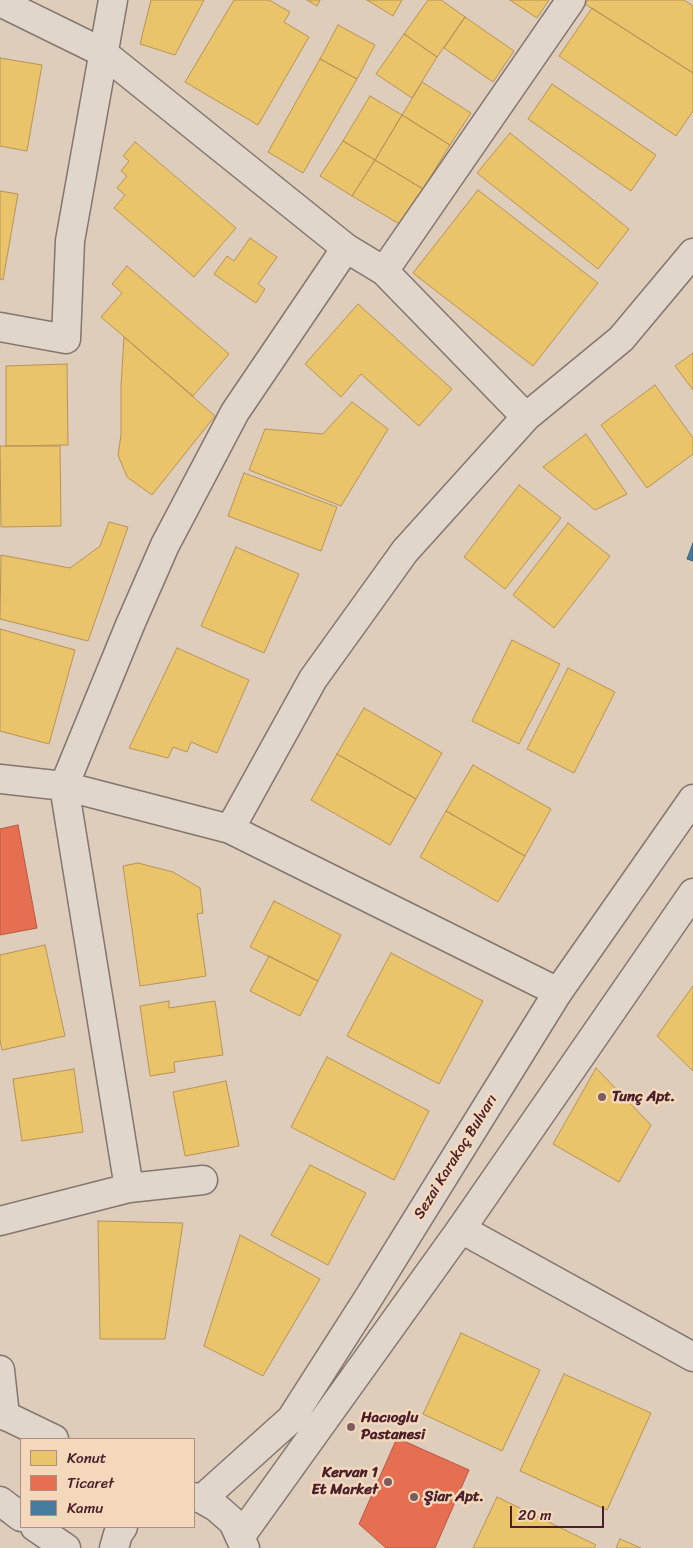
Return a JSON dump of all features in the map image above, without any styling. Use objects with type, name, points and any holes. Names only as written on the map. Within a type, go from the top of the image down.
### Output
[{"type":"street","points":[[0,327],[66,340],[70,241],[102,52],[113,0]]},
{"type":"street","points":[[384,271],[570,0]]},
{"type":"street","points":[[0,2],[102,52],[346,248],[384,271],[526,417]]},
{"type":"street","points":[[129,1188],[64,786],[165,545],[235,412],[346,248]]},
{"type":"street","points":[[230,829],[313,679],[405,551],[526,417],[621,339],[693,253]]},
{"type":"street","points":[[0,779],[64,786],[230,829],[558,992]]},
{"type":"street","name":"Sezai Karakoç Bulvarı","points":[[198,1498],[290,1419],[374,1288],[558,992],[693,799]]},
{"type":"street","points":[[242,1542],[693,893]]},
{"type":"street","points":[[0,1221],[129,1188],[203,1180]]},
{"type":"street","points":[[460,1229],[693,1357]]},
{"type":"street","points":[[0,1370],[3,1414],[52,1438]]},
{"type":"street","points":[[198,1498],[216,1506],[233,1522],[242,1542]]},
{"type":"street","points":[[0,1501],[20,1516]]},
{"type":"street","points":[[36,1528],[66,1548]]},
{"type":"street","points":[[114,1548],[118,1534],[122,1528]]},
{"type":"building: Konut","points":[[151,0],[204,0],[175,55],[140,44]]},
{"type":"building: Konut","points":[[234,0],[269,0],[290,12],[284,22],[309,37],[258,125],[185,82]]},
{"type":"building: Konut","points":[[307,0],[320,0],[317,6]]},
{"type":"building: Konut","points":[[367,0],[402,0],[393,16]]},
{"type":"building: Konut","points":[[428,0],[441,0],[465,17],[437,57],[404,34]]},
{"type":"building: Konut","points":[[510,0],[549,0],[537,18]]},
{"type":"building: Konut","points":[[588,0],[684,0],[693,6],[693,73],[585,4]]},
{"type":"building: Konut","points":[[592,8],[693,73],[693,111],[676,136],[559,56]]},
{"type":"building: Konut","points":[[465,17],[514,51],[493,82],[444,48]]},
{"type":"building: Konut","points":[[338,25],[375,45],[357,79],[320,59]]},
{"type":"building: Konut","points":[[404,34],[437,57],[412,98],[376,74]]},
{"type":"building: Konut","points":[[0,58],[42,65],[27,151],[0,146]]},
{"type":"building: Konut","points":[[320,59],[357,79],[303,173],[268,152]]},
{"type":"building: Konut","points":[[422,82],[471,113],[450,145],[402,115]]},
{"type":"building: Konut","points":[[552,84],[656,155],[631,191],[528,119]]},
{"type":"building: Konut","points":[[370,96],[402,115],[375,160],[343,141]]},
{"type":"building: Konut","points":[[402,115],[450,145],[423,189],[375,160]]},
{"type":"building: Konut","points":[[510,133],[629,229],[598,269],[477,173]]},
{"type":"building: Konut","points":[[343,141],[375,160],[352,196],[320,176]]},
{"type":"building: Konut","points":[[135,142],[236,228],[194,277],[114,208],[125,195],[117,188],[127,176],[121,171],[129,161],[123,156]]},
{"type":"building: Konut","points":[[375,160],[423,189],[401,225],[352,196]]},
{"type":"building: Konut","points":[[478,190],[598,283],[533,366],[413,273]]},
{"type":"building: Konut","points":[[0,191],[18,194],[3,280],[0,279]]},
{"type":"building: Konut","points":[[250,238],[277,257],[258,284],[265,289],[256,303],[214,274],[227,256],[234,261]]},
{"type":"building: Konut","points":[[127,266],[229,354],[193,396],[101,317],[122,293],[112,284]]},
{"type":"building: Konut","points":[[358,304],[452,389],[419,426],[361,374],[341,397],[305,364]]},
{"type":"building: Konut","points":[[124,337],[215,416],[152,495],[127,477],[118,455],[121,435]]},
{"type":"building: Konut","points":[[693,353],[693,390],[675,366]]},
{"type":"building: Konut","points":[[67,364],[68,445],[6,446],[6,366]]},
{"type":"building: Konut","points":[[655,385],[693,438],[693,454],[647,488],[601,425]]},
{"type":"building: Konut","points":[[352,402],[388,429],[341,506],[249,470],[265,429],[323,434]]},
{"type":"building: Konut","points":[[586,434],[627,494],[595,510],[543,467]]},
{"type":"building: Konut","points":[[0,446],[60,446],[61,526],[1,527]]},
{"type":"building: Konut","points":[[244,473],[337,507],[321,551],[228,516]]},
{"type":"building: Konut","points":[[519,485],[561,518],[505,589],[464,557]]},
{"type":"building: Konut","points":[[109,522],[128,527],[88,641],[0,619],[1,555],[70,568],[100,546]]},
{"type":"building: Konut","points":[[568,523],[610,556],[554,628],[513,595]]},
{"type":"building: Konut","points":[[236,547],[299,574],[264,653],[201,626]]},
{"type":"building: Konut","points":[[0,629],[75,650],[49,744],[0,731]]},
{"type":"building: Konut","points":[[512,640],[560,664],[519,744],[472,721]]},
{"type":"building: Konut","points":[[177,648],[249,680],[217,753],[191,742],[187,752],[173,747],[168,758],[129,748]]},
{"type":"building: Konut","points":[[568,668],[615,692],[574,773],[527,749]]},
{"type":"building: Konut","points":[[364,708],[442,753],[416,799],[337,754]]},
{"type":"building: Konut","points":[[337,754],[416,799],[390,845],[311,800]]},
{"type":"building: Konut","points":[[473,765],[551,809],[525,856],[446,811]]},
{"type":"building: Konut","points":[[446,811],[525,856],[498,902],[420,857]]},
{"type":"building: Konut","points":[[138,863],[173,872],[200,888],[203,913],[197,914],[206,976],[140,986],[123,866]]},
{"type":"building: Konut","points":[[274,901],[341,935],[318,981],[250,947]]},
{"type":"building: Konut","points":[[45,945],[65,1036],[2,1050],[0,1040],[0,955]]},
{"type":"building: Konut","points":[[391,953],[483,1001],[439,1084],[347,1036]]},
{"type":"building: Konut","points":[[269,956],[318,981],[300,1016],[250,991]]},
{"type":"building: Konut","points":[[693,986],[693,1071],[657,1036]]},
{"type":"building: Konut","points":[[169,1001],[169,1008],[215,1001],[223,1055],[174,1062],[175,1072],[150,1076],[140,1006]]},
{"type":"building: Konut","points":[[327,1057],[429,1111],[394,1180],[291,1127]]},
{"type":"building: Konut","name":"Tunç Apt.","points":[[596,1068],[651,1125],[619,1182],[553,1144]]},
{"type":"building: Konut","points":[[74,1069],[83,1132],[22,1141],[13,1079]]},
{"type":"building: Konut","points":[[226,1081],[239,1146],[185,1156],[173,1092]]},
{"type":"building: Konut","points":[[310,1165],[366,1193],[328,1265],[271,1235]]},
{"type":"building: Konut","points":[[98,1221],[183,1223],[165,1339],[100,1339]]},
{"type":"building: Konut","points":[[240,1235],[320,1279],[263,1376],[204,1346]]},
{"type":"building: Konut","points":[[461,1333],[540,1370],[502,1451],[423,1414]]},
{"type":"building: Konut","points":[[564,1374],[651,1413],[607,1510],[520,1471]]},
{"type":"building: Konut","points":[[497,1497],[596,1545],[594,1548],[473,1548]]},
{"type":"building: Konut","points":[[620,1539],[641,1548],[616,1548]]},
{"type":"building: Ticaret","points":[[18,825],[37,928],[0,935],[0,829]]},
{"type":"building: Ticaret","name":"Şiar Apt.","points":[[397,1438],[469,1470],[435,1548],[386,1548],[359,1524]]},
{"type":"building: Kamu","points":[[693,543],[693,561],[687,559]]},
{"type":"place","name":"Tunç Apt.","points":[[602,1097]]},
{"type":"place","name":"Hacıoglu Pastanesi","points":[[351,1427]]},
{"type":"place","name":"Kervan 1 Et Market","points":[[388,1482]]},
{"type":"place","name":"Şiar Apt.","points":[[414,1497]]}]
